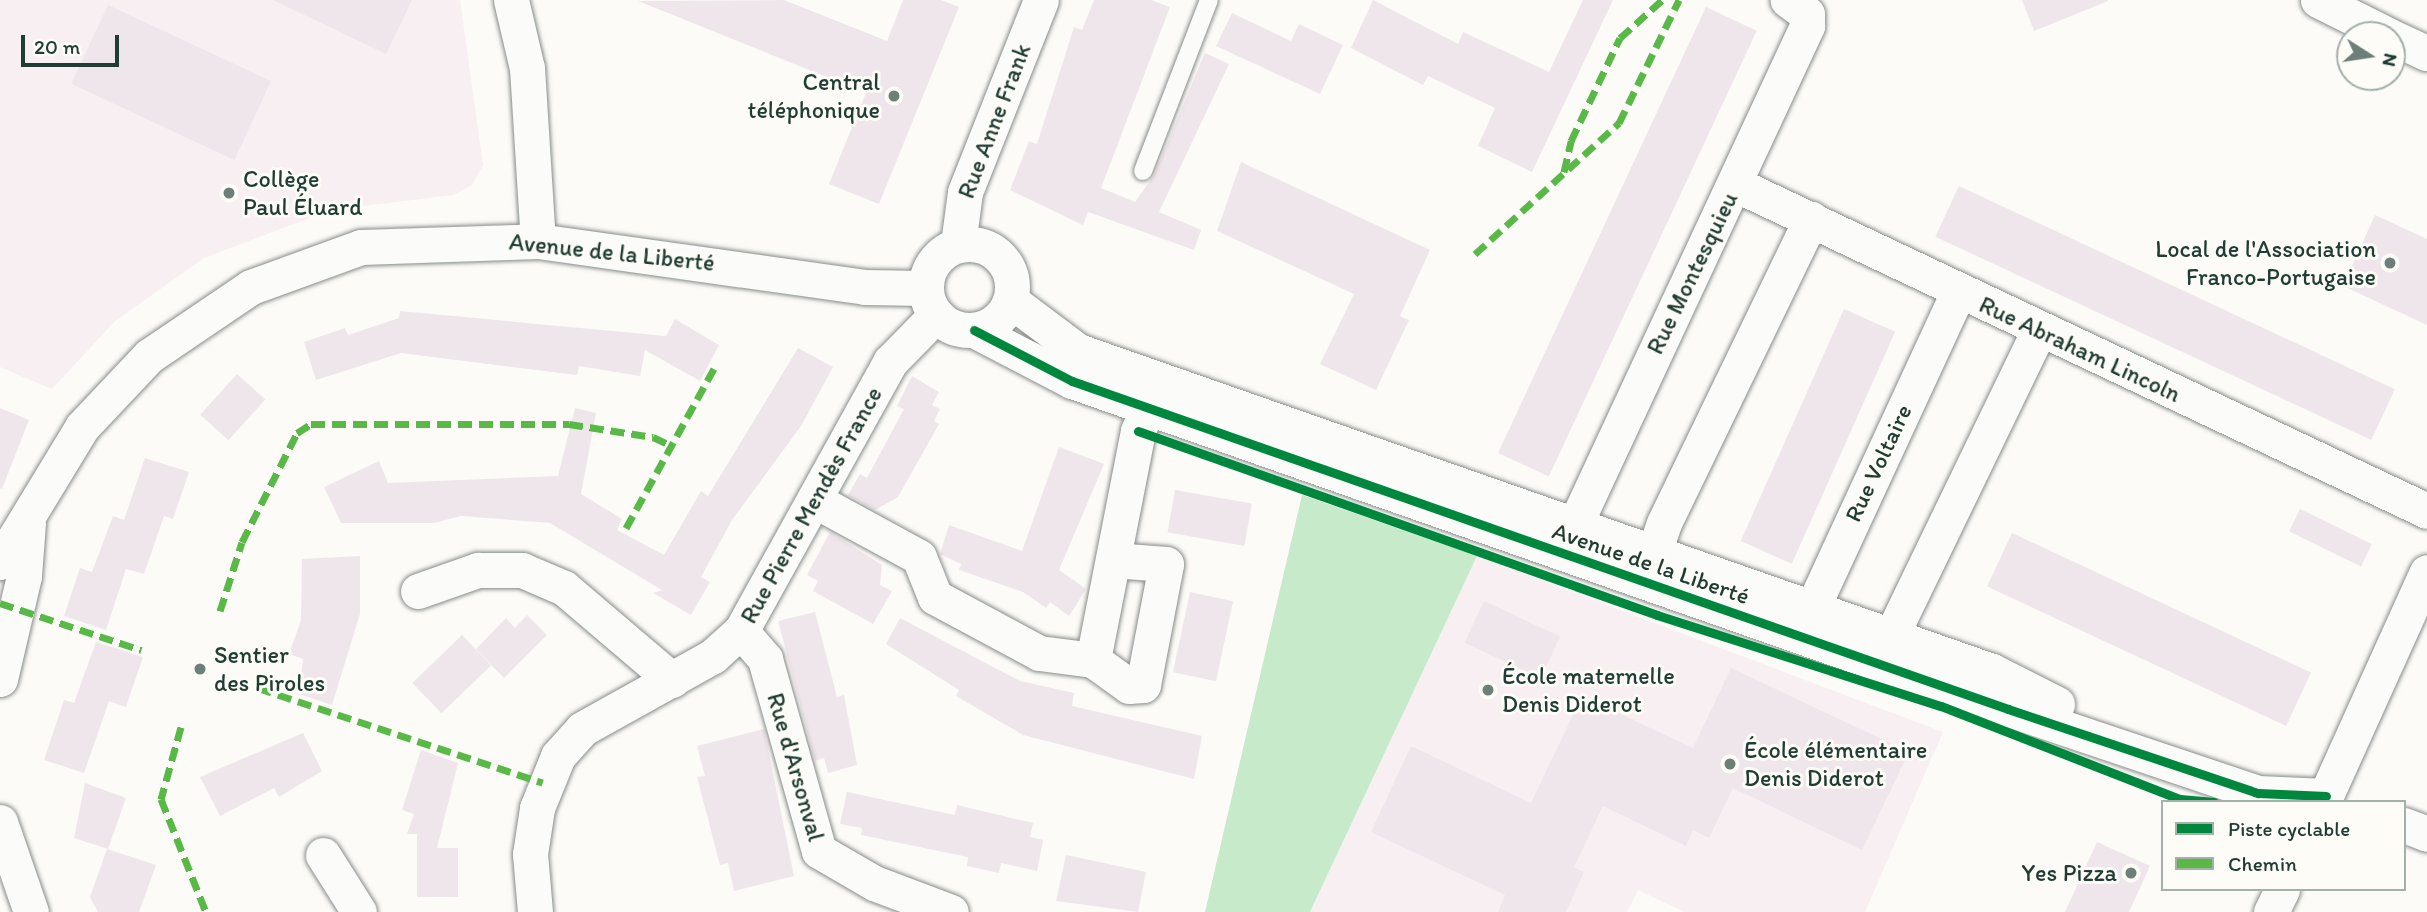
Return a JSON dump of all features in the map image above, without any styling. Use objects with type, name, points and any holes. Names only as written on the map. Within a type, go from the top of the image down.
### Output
[{"type":"street","points":[[511,0],[527,68],[538,241]]},
{"type":"street","name":"Rue Anne Frank","points":[[958,244],[965,192],[1041,0]]},
{"type":"street","name":"Rue Montesquieu","points":[[1567,538],[1807,26],[1807,14],[1788,0]]},
{"type":"street","points":[[2318,0],[2360,21]]},
{"type":"street","points":[[2406,43],[2427,53]]},
{"type":"street","name":"Rue Abraham Lincoln","points":[[1735,184],[2427,512]]},
{"type":"street","points":[[1649,567],[1811,219]]},
{"type":"street","name":"Avenue de la Liberté","points":[[0,562],[14,510],[117,386],[198,317],[251,287],[361,247],[538,241],[864,288],[931,301]]},
{"type":"street","points":[[974,243],[1001,257],[1009,270],[1010,300],[1003,315],[974,330],[931,301],[934,261],[958,244],[974,243]]},
{"type":"street","name":"Rue Voltaire","points":[[1806,622],[1959,291]]},
{"type":"street","name":"Avenue de la Liberté","points":[[1010,300],[1078,351],[1153,394]]},
{"type":"street","name":"Rue Pierre Mendès France","points":[[535,912],[530,854],[537,808],[558,756],[582,729],[672,680],[741,631],[816,501],[890,362],[931,301]]},
{"type":"street","name":"Avenue de la Liberté","points":[[974,330],[1014,356],[1153,394],[1884,650],[1992,671],[2013,699],[2096,728],[2330,800]]},
{"type":"street","points":[[1884,650],[2039,330]]},
{"type":"street","points":[[1093,660],[1113,560],[1153,394]]},
{"type":"street","points":[[816,501],[919,557],[935,597],[1039,653],[1093,660],[1129,686],[1143,685],[1167,564],[1113,560]]},
{"type":"street","name":"Avenue de la Liberté","points":[[0,679],[24,576],[14,510]]},
{"type":"street","points":[[418,592],[478,570],[522,570],[564,588],[672,680]]},
{"type":"street","points":[[2330,800],[2427,572]]},
{"type":"street","name":"Rue d'Arsonval","points":[[741,631],[765,659],[819,851],[874,883],[951,912]]},
{"type":"street","points":[[0,822],[31,912]]},
{"type":"street","points":[[2406,826],[2427,834]]},
{"type":"street","points":[[323,855],[359,912]]},
{"type":"street","points":[[2271,912],[2281,891]]},
{"type":"lane","points":[[1143,171],[1209,0]]},
{"type":"shaded area","name":"Collège Paul Éluard","points":[[0,0],[460,0],[483,165],[472,185],[453,195],[331,210],[204,258],[115,321],[52,389],[0,367]]},
{"type":"shaded area","points":[[1477,556],[1943,732],[1865,912],[1684,912],[1638,890],[1627,912],[1310,912]]},
{"type":"green space","points":[[1302,495],[1477,556],[1310,912],[1205,912]]},
{"type":"building","points":[[273,0],[412,0],[386,54]]},
{"type":"building","points":[[784,0],[887,41],[903,0],[941,0],[959,7],[879,204],[829,184],[866,93],[638,1]]},
{"type":"building","points":[[1094,0],[1151,0],[1170,7],[1101,188],[1135,202],[1154,175],[1205,53],[1229,64],[1159,212],[1201,230],[1194,250],[1088,212],[1083,225],[1010,190],[1029,141],[1037,144],[1074,27],[1082,30]]},
{"type":"building","points":[[1373,0],[1458,44],[1463,32],[1549,72],[1583,0],[1613,0],[1532,172],[1478,146],[1495,108],[1428,76],[1423,85],[1351,48]]},
{"type":"building","points":[[2022,0],[2108,0],[2108,1],[2034,31]]},
{"type":"building","points":[[108,5],[271,81],[234,160],[71,84]]},
{"type":"building","points":[[1706,7],[1757,31],[1549,477],[1498,453]]},
{"type":"building","points":[[1232,13],[1291,41],[1299,24],[1343,45],[1320,94],[1216,46]]},
{"type":"building","points":[[1241,162],[1430,250],[1400,316],[1409,320],[1376,390],[1320,364],[1354,294],[1217,231]]},
{"type":"building","points":[[1959,186],[2395,389],[2371,440],[1935,237]]},
{"type":"building","name":"Local de l'Association Franco-Portugaise","points":[[2375,215],[2427,239],[2427,325],[2343,286]]},
{"type":"building","points":[[1844,309],[1895,332],[1792,564],[1741,541]]},
{"type":"building","points":[[400,311],[666,336],[675,319],[719,345],[700,381],[645,350],[640,376],[579,366],[577,375],[401,353],[316,380],[304,342],[345,328],[348,335],[399,318]]},
{"type":"building","points":[[798,348],[833,367],[801,426],[732,520],[701,577],[710,582],[691,615],[653,593],[662,590],[550,523],[461,516],[434,523],[341,523],[324,487],[379,461],[388,483],[558,476],[575,408],[596,413],[581,494],[622,519],[617,530],[664,555],[701,491],[708,496]]},
{"type":"building","points":[[237,374],[265,399],[228,440],[200,415]]},
{"type":"building","points":[[912,376],[939,392],[932,405],[940,409],[934,421],[939,424],[898,497],[875,510],[848,495],[860,474],[867,478],[904,409],[897,406]]},
{"type":"building","points":[[0,408],[29,420],[2,489],[0,488]]},
{"type":"building","points":[[1059,447],[1104,464],[1059,570],[1086,589],[1069,616],[1050,602],[1046,608],[1023,592],[959,570],[961,564],[940,554],[949,525],[1022,551]]},
{"type":"building","points":[[145,458],[189,472],[173,519],[164,516],[144,574],[126,569],[106,630],[64,616],[80,568],[92,572],[113,516],[124,520]]},
{"type":"building","points":[[1175,490],[1252,504],[1244,546],[1168,532]]},
{"type":"building","points":[[2300,509],[2372,544],[2361,567],[2289,531]]},
{"type":"building","points":[[830,532],[882,565],[880,585],[892,591],[873,624],[813,591],[818,581],[807,575]]},
{"type":"building","points":[[2012,533],[2311,672],[2286,726],[1987,586]]},
{"type":"building","points":[[360,556],[360,614],[332,705],[299,694],[303,659],[289,654],[301,620],[302,559]]},
{"type":"building","points":[[1190,592],[1233,601],[1216,681],[1173,672]]},
{"type":"building","points":[[1484,601],[1560,636],[1541,678],[1465,643]]},
{"type":"building","points":[[815,612],[837,697],[844,695],[857,765],[828,773],[824,758],[815,761],[778,621]]},
{"type":"building","points":[[527,615],[547,635],[504,678],[476,649],[506,618],[515,628]]},
{"type":"building","points":[[900,618],[1020,681],[1074,693],[1072,706],[1202,736],[1194,779],[1023,735],[956,696],[959,690],[886,644]]},
{"type":"building","points":[[462,635],[491,665],[442,713],[412,683]]},
{"type":"building","points":[[96,642],[143,657],[126,707],[109,701],[84,773],[44,760],[64,700],[74,703]]},
{"type":"building","points":[[1731,668],[1909,752],[1862,850],[1733,788],[1709,838],[1693,830],[1686,846],[1603,806],[1574,867],[1584,872],[1566,912],[1498,912],[1505,895],[1371,832],[1411,746],[1531,803],[1582,696],[1693,748]]},
{"type":"building","points":[[764,729],[794,876],[734,891],[728,863],[720,865],[697,777],[705,776],[697,746]]},
{"type":"building","points":[[303,733],[322,771],[279,797],[274,788],[220,816],[200,777]]},
{"type":"building","points":[[421,750],[458,763],[437,848],[458,848],[458,897],[417,897],[417,834],[407,834],[414,814],[402,810]]},
{"type":"building","points":[[85,783],[126,798],[108,849],[74,838]]},
{"type":"building","points":[[847,792],[955,815],[957,805],[1033,823],[1030,837],[1043,840],[1037,871],[1001,863],[999,873],[967,866],[968,857],[861,835],[862,828],[840,824]]},
{"type":"building","points":[[2097,842],[2150,866],[2129,912],[2065,912]]},
{"type":"building","points":[[107,849],[156,865],[139,912],[98,912],[90,897]]},
{"type":"building","points":[[1066,855],[1146,872],[1138,912],[1056,901]]},
{"type":"marked path","points":[[1564,172],[1571,141],[1620,38],[1662,0]]},
{"type":"marked path","points":[[1475,254],[1619,123],[1679,0]]},
{"type":"marked path","points":[[626,528],[716,365]]},
{"type":"marked path","points":[[220,611],[242,542],[297,433],[311,424],[569,424],[653,437],[672,446]]},
{"type":"marked path","points":[[0,603],[141,650]]},
{"type":"marked path","points":[[258,688],[543,783]]},
{"type":"marked path","points":[[181,727],[161,799],[206,912]]},
{"type":"cycle path","points":[[974,330],[1072,381],[2008,709],[2258,793],[2326,796]]},
{"type":"cycle path","points":[[1138,431],[1657,615],[1941,706],[2180,799],[2191,800]]},
{"type":"place","name":"Central téléphonique","points":[[894,96]]},
{"type":"place","name":"Collège Paul Éluard","points":[[229,193]]},
{"type":"place","name":"Local de l'Association Franco-Portugaise","points":[[2390,263]]},
{"type":"place","name":"Sentier des Piroles","points":[[200,669]]},
{"type":"place","name":"École maternelle Denis Diderot","points":[[1488,690]]},
{"type":"place","name":"École élémentaire Denis Diderot","points":[[1730,764]]},
{"type":"place","name":"Yes Pizza","points":[[2131,873]]}]
